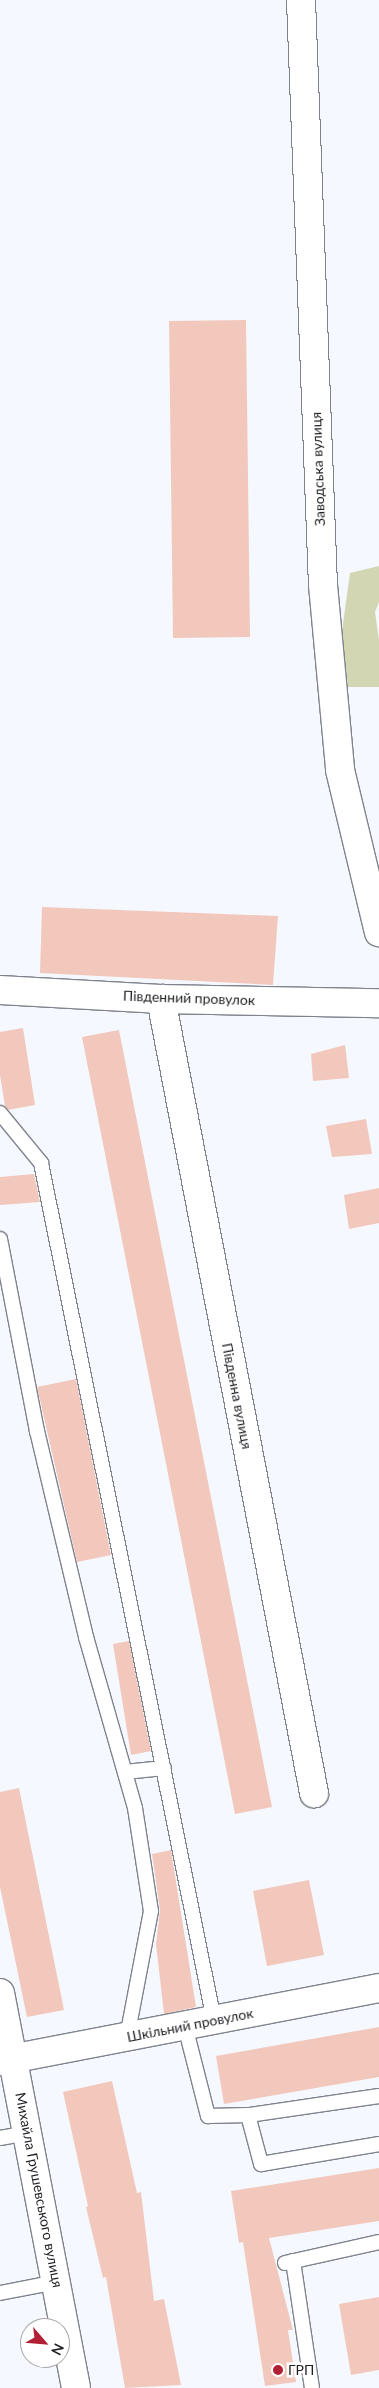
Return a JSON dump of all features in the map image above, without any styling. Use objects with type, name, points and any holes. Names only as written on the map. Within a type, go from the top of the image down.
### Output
[{"type":"street","name":"Заводська вулиця","points":[[301,0],[323,585],[340,770],[373,884],[379,932]]},
{"type":"street","name":"Південний провулок","points":[[0,990],[161,999],[379,1003]]},
{"type":"street","name":"Південна вулиця","points":[[161,999],[314,1793]]},
{"type":"street","name":"Шкільний провулок","points":[[7,2060],[379,1988]]},
{"type":"street","name":"Михайла Грушевського вулиця","points":[[0,1993],[7,2060],[28,2133],[76,2388]]},
{"type":"lane","points":[[0,1113],[41,1163],[214,2020]]},
{"type":"lane","points":[[0,1239],[37,1431],[86,1637],[135,1808],[151,1911],[127,2037]]},
{"type":"lane","points":[[125,1772],[164,1768]]},
{"type":"lane","points":[[185,2026],[208,2116],[248,2116],[379,2096]]},
{"type":"lane","points":[[248,2116],[261,2164],[379,2144]]},
{"type":"lane","points":[[0,2138],[28,2133]]},
{"type":"lane","points":[[312,2388],[288,2262],[379,2242]]},
{"type":"lane","points":[[0,2293],[56,2282]]},
{"type":"green space","points":[[379,566],[379,602],[375,612],[379,640],[379,687],[348,687],[342,631],[350,573]]},
{"type":"building","points":[[246,320],[250,637],[173,638],[169,321]]},
{"type":"building","points":[[42,907],[278,916],[273,985],[40,973]]},
{"type":"building","points":[[23,1028],[35,1105],[8,1110],[5,1106],[0,1075],[0,1032]]},
{"type":"building","points":[[119,1030],[272,1807],[235,1814],[82,1037]]},
{"type":"building","points":[[345,1045],[349,1078],[313,1081],[311,1054]]},
{"type":"building","points":[[366,1119],[372,1154],[332,1157],[326,1126]]},
{"type":"building","points":[[34,1174],[40,1202],[0,1205],[0,1177]]},
{"type":"building","points":[[379,1188],[379,1223],[349,1229],[344,1195]]},
{"type":"building","points":[[76,1379],[111,1555],[77,1562],[37,1387]]},
{"type":"building","points":[[129,1641],[151,1751],[131,1755],[113,1644]]},
{"type":"building","points":[[19,1788],[64,2010],[27,2017],[0,1887],[0,1792]]},
{"type":"building","points":[[171,1850],[196,2007],[164,2014],[156,1944],[160,1910],[152,1854]]},
{"type":"building","points":[[309,1880],[324,1955],[267,1966],[253,1891]]},
{"type":"building","points":[[379,2027],[379,2077],[224,2104],[216,2056]]},
{"type":"building","points":[[112,2081],[137,2193],[141,2192],[154,2301],[164,2299],[181,2385],[125,2388],[106,2277],[103,2278],[86,2207],[88,2206],[63,2092]]},
{"type":"building","points":[[379,2168],[379,2221],[269,2238],[293,2330],[288,2330],[296,2382],[265,2386],[243,2242],[239,2243],[231,2191]]},
{"type":"building","points":[[379,2297],[379,2370],[351,2375],[339,2304]]},
{"type":"place","name":"ГРП","points":[[278,2370]]}]
